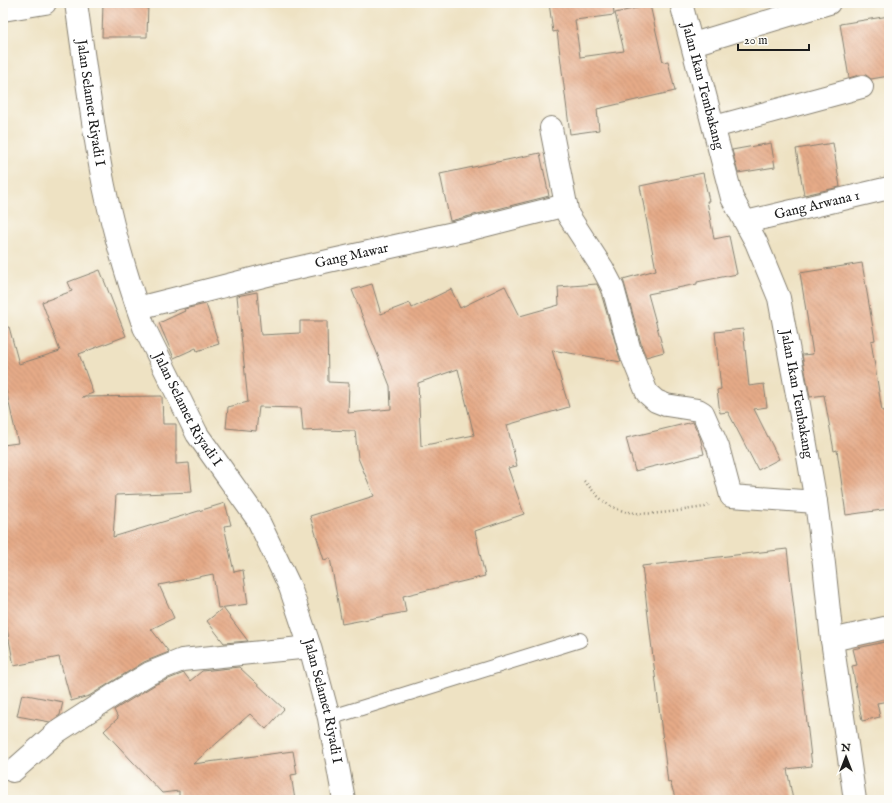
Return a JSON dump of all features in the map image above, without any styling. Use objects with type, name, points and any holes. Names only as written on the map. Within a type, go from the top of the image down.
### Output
[{"type":"street","points":[[3,10],[45,3]]},
{"type":"street","name":"Jalan Selamet Riyadi I","points":[[76,3],[104,187],[115,232],[144,327],[197,434],[258,520],[290,587],[310,647],[329,718],[344,800]]},
{"type":"street","name":"Jalan Ikan Tembakang","points":[[681,3],[693,44],[732,198],[756,242],[779,298],[816,502],[832,640],[855,800]]},
{"type":"street","points":[[693,44],[829,3]]},
{"type":"street","points":[[714,126],[862,87]]},
{"type":"street","points":[[551,128],[568,214],[603,269],[612,288],[630,351],[646,393],[656,401],[666,405],[698,410],[703,413],[718,447],[731,496],[816,502]]},
{"type":"street","name":"Gang Arwana 1","points":[[746,222],[889,188]]},
{"type":"street","name":"Gang Mawar","points":[[138,308],[279,272],[467,230],[566,205]]},
{"type":"street","points":[[832,640],[889,627]]},
{"type":"street","points":[[13,771],[56,732],[150,673],[182,660],[310,647]]},
{"type":"lane","points":[[329,718],[580,640]]},
{"type":"path","points":[[584,481],[601,500],[612,507],[632,513],[651,514],[705,506],[731,496]]},
{"type":"building","points":[[103,3],[148,3],[147,37],[102,37]]},
{"type":"building","points":[[549,3],[613,3],[614,15],[575,20],[580,57],[624,51],[615,13],[650,5],[663,62],[668,61],[675,91],[597,109],[599,130],[570,134],[557,31],[553,32]]},
{"type":"building","points":[[889,16],[889,76],[871,79],[866,75],[859,75],[849,78],[840,24]]},
{"type":"building","points":[[771,143],[775,167],[738,173],[732,150]]},
{"type":"building","points":[[833,143],[840,187],[804,195],[796,149]]},
{"type":"building","points":[[540,153],[549,196],[450,221],[440,174]]},
{"type":"building","points":[[703,173],[709,201],[707,201],[714,239],[729,236],[737,274],[648,294],[664,352],[646,357],[623,279],[656,270],[640,186]]},
{"type":"building","points":[[862,263],[875,340],[871,341],[882,411],[889,410],[889,509],[846,515],[837,450],[834,451],[824,395],[810,397],[802,355],[813,354],[800,273]]},
{"type":"building","points":[[100,270],[126,336],[79,354],[93,393],[82,397],[162,396],[163,424],[176,424],[176,464],[189,463],[192,492],[116,495],[113,537],[225,503],[231,525],[224,526],[234,572],[243,570],[248,604],[218,608],[213,574],[159,585],[174,618],[151,629],[169,652],[144,662],[89,696],[71,701],[59,657],[14,666],[3,608],[3,445],[18,443],[3,377],[3,328],[9,327],[19,364],[60,351],[42,302],[72,291],[68,282]]},
{"type":"building","points":[[372,284],[381,314],[410,303],[412,308],[451,289],[460,308],[505,286],[520,316],[559,305],[558,287],[597,284],[621,362],[552,350],[569,407],[507,425],[517,466],[508,468],[524,514],[475,531],[485,576],[403,596],[406,612],[342,624],[330,558],[324,560],[310,516],[374,496],[358,458],[355,431],[303,431],[301,408],[259,407],[256,431],[226,428],[228,407],[248,402],[237,296],[257,292],[261,335],[300,333],[300,321],[327,321],[328,382],[349,383],[348,413],[391,409],[390,386],[352,290]],"holes":[[[458,369],[474,435],[421,446],[418,383]]]},
{"type":"building","points":[[206,304],[219,344],[197,351],[196,348],[174,358],[159,323],[185,311],[184,309]]},
{"type":"building","points":[[743,329],[749,386],[764,384],[767,407],[754,409],[779,459],[758,470],[728,412],[720,413],[717,390],[721,389],[715,332]]},
{"type":"building","points":[[693,422],[700,437],[704,454],[635,471],[626,438]]},
{"type":"building","points":[[787,549],[812,766],[787,769],[793,800],[676,800],[670,782],[668,783],[642,566]]},
{"type":"building","points":[[223,608],[248,641],[224,643],[207,621]]},
{"type":"building","points":[[889,641],[889,701],[877,703],[880,717],[862,721],[852,666],[857,665],[853,649]]},
{"type":"building","points":[[239,667],[284,709],[266,729],[250,714],[193,764],[293,751],[297,774],[291,775],[295,800],[179,800],[179,791],[162,793],[104,731],[118,718],[114,710],[156,684],[184,673],[190,681],[202,671]]},
{"type":"building","points":[[22,694],[63,702],[60,715],[50,722],[17,716]]}]
